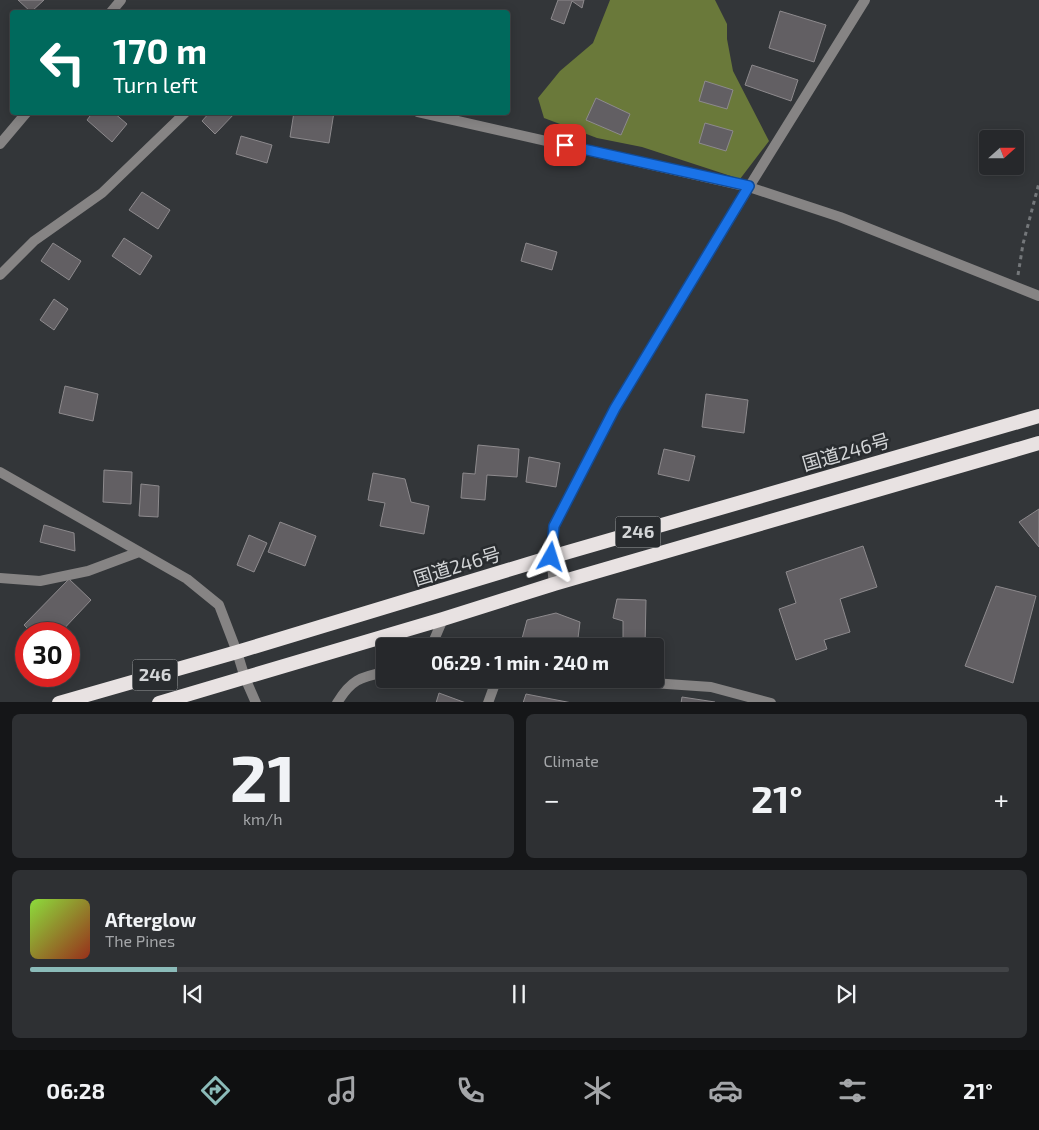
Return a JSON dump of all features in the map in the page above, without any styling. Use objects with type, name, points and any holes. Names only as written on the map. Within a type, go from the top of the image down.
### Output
[{"type":"highway","name":"国道246号","points":[[59,702],[237,652],[551,557],[1039,416]]},
{"type":"highway","name":"246","points":[[159,702],[444,619],[554,584],[1039,443]]},
{"type":"street","points":[[113,10],[121,0]]},
{"type":"street","points":[[554,584],[551,557],[554,526],[615,408],[749,186],[865,0]]},
{"type":"street","points":[[0,144],[24,115]]},
{"type":"street","points":[[0,275],[34,241],[102,193],[183,115]]},
{"type":"street","points":[[431,115],[749,186],[840,217],[1039,296]]},
{"type":"street","points":[[0,472],[187,579],[219,605],[245,678],[256,702]]},
{"type":"street","points":[[0,578],[40,581],[88,571],[139,552]]},
{"type":"street","points":[[435,638],[444,619]]},
{"type":"street","points":[[337,702],[346,688],[364,676],[376,674]]},
{"type":"street","points":[[664,684],[711,687],[771,702]]},
{"type":"street","points":[[488,702],[493,688]]},
{"type":"path","points":[[1017,286],[1023,244],[1039,183]]},
{"type":"green space","points":[[610,0],[715,0],[727,24],[727,39],[733,71],[769,141],[740,179],[642,147],[597,138],[544,118],[538,98],[560,71],[593,43]]},
{"type":"building","points":[[18,0],[44,0],[33,10],[29,10]]},
{"type":"building","points":[[558,0],[584,0],[582,8],[572,1],[564,24],[551,19]]},
{"type":"building","points":[[780,11],[826,25],[814,62],[769,48]]},
{"type":"building","points":[[752,65],[798,80],[791,101],[745,85]]},
{"type":"building","points":[[705,81],[733,90],[727,109],[699,101]]},
{"type":"building","points":[[596,98],[630,114],[621,135],[586,120]]},
{"type":"building","points":[[91,115],[116,115],[127,124],[112,142],[87,120]]},
{"type":"building","points":[[207,115],[233,115],[215,134],[202,121]]},
{"type":"building","points":[[294,115],[334,115],[329,143],[290,137]]},
{"type":"building","points":[[705,123],[733,131],[726,151],[699,143]]},
{"type":"building","points":[[241,136],[272,145],[267,163],[236,154]]},
{"type":"building","points":[[142,192],[170,210],[158,229],[129,210]]},
{"type":"building","points":[[124,238],[152,256],[140,275],[112,256]]},
{"type":"building","points":[[53,243],[81,261],[69,280],[41,261]]},
{"type":"building","points":[[526,243],[557,252],[552,270],[521,261]]},
{"type":"building","points":[[54,299],[68,309],[54,330],[40,320]]},
{"type":"building","points":[[65,386],[98,394],[93,421],[59,413]]},
{"type":"building","points":[[706,394],[748,400],[744,433],[702,427]]},
{"type":"building","points":[[478,445],[519,449],[517,477],[487,475],[485,500],[461,498],[463,473],[475,474]]},
{"type":"building","points":[[664,449],[695,456],[689,481],[658,474]]},
{"type":"building","points":[[529,457],[560,463],[556,487],[526,482]]},
{"type":"building","points":[[104,470],[132,472],[131,504],[103,502]]},
{"type":"building","points":[[373,473],[405,479],[411,502],[429,506],[424,534],[380,526],[385,503],[368,500]]},
{"type":"building","points":[[141,484],[159,486],[158,517],[139,516]]},
{"type":"building","points":[[1039,509],[1039,547],[1019,522]]},
{"type":"building","points":[[280,522],[316,536],[305,566],[268,552]]},
{"type":"building","points":[[44,525],[74,533],[75,551],[40,542]]},
{"type":"building","points":[[249,535],[267,543],[254,572],[237,565]]},
{"type":"building","points":[[863,546],[877,587],[840,599],[850,632],[824,640],[827,649],[796,660],[779,609],[796,603],[786,572]]},
{"type":"building","points":[[69,579],[91,600],[70,622],[27,622]]},
{"type":"building","points":[[996,586],[1036,596],[1013,683],[965,666]]},
{"type":"building","points":[[617,599],[646,600],[645,638],[623,638],[623,621],[613,618]]},
{"type":"building","points":[[556,613],[580,622],[578,638],[522,638],[527,620]]},
{"type":"building","points":[[439,693],[463,702],[436,702]]},
{"type":"building","points":[[526,694],[567,702],[523,702]]},
{"type":"building","points":[[682,697],[715,702],[681,702]]},
{"type":"route","points":[[551,557],[554,526],[615,408],[749,186],[565,145]]}]
